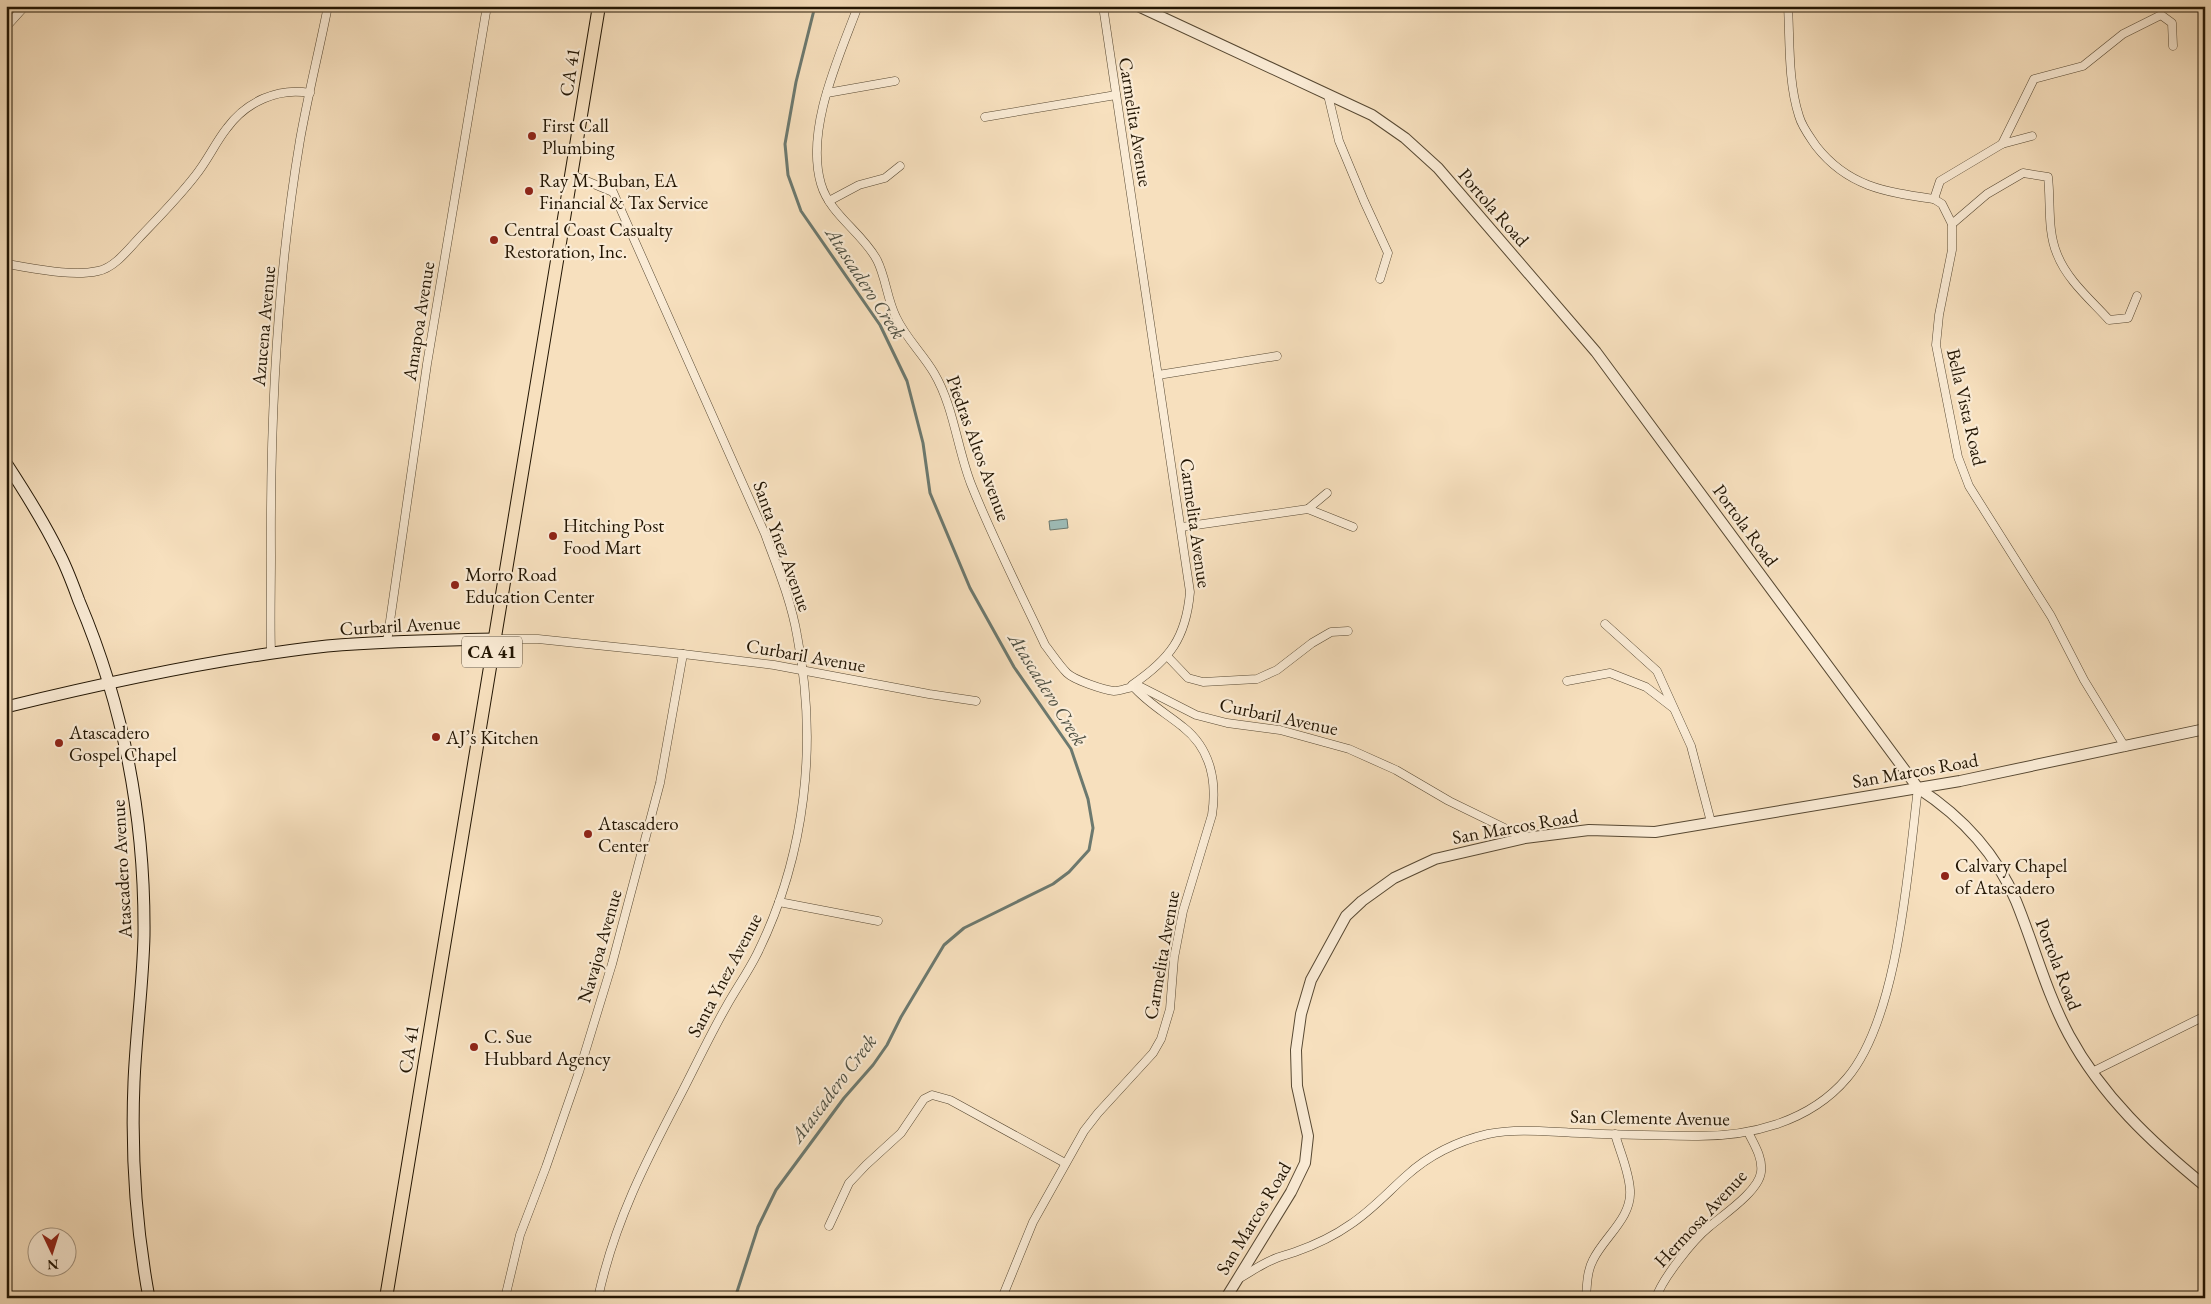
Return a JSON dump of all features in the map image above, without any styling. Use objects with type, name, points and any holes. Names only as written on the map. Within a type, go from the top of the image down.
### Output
[{"type":"main road","name":"CA 41","points":[[386,1298],[599,6]]},
{"type":"main road","name":"Atascadero Avenue","points":[[6,463],[60,553],[87,620],[110,682],[120,720],[134,792],[142,864],[144,936],[134,1082],[134,1172],[142,1260],[149,1298]]},
{"type":"main road","name":"Curbaril Avenue","points":[[6,707],[110,682],[271,653],[387,642],[494,639]]},
{"type":"street","points":[[6,27],[25,6]]},
{"type":"street","name":"Azucena Avenue","points":[[271,653],[272,414],[275,355],[289,216],[300,139],[328,6]]},
{"type":"street","name":"Amapoa Avenue","points":[[387,642],[427,364],[487,6]]},
{"type":"street","name":"Piedras Altos Avenue","points":[[858,6],[827,93],[820,126],[817,154],[821,184],[829,201],[857,233],[876,260],[896,318],[934,373],[947,401],[970,483],[1045,645],[1068,675],[1091,685],[1115,691],[1132,685]]},
{"type":"street","name":"Carmelita Avenue","points":[[1002,1298],[1033,1222],[1084,1131],[1153,1053],[1161,1039],[1170,1009],[1174,958],[1182,911],[1212,815],[1214,801],[1212,774],[1201,745],[1185,728],[1143,698],[1132,685],[1151,672],[1167,656],[1182,632],[1189,612],[1189,575],[1103,6]]},
{"type":"street","name":"Portola Road","points":[[1138,6],[1372,116],[1423,153],[1596,352],[1918,788],[1936,800],[1968,827],[1996,862],[2016,900],[2052,1001],[2068,1034],[2092,1072],[2133,1123],[2180,1167],[2205,1186]]},
{"type":"street","points":[[1788,6],[1794,95],[1799,118],[1806,132],[1825,156],[1854,180],[1883,190],[1934,199],[1940,181],[2002,144],[2032,136]]},
{"type":"street","points":[[2002,144],[2034,78],[2083,66],[2123,34],[2161,14],[2172,23],[2173,46]]},
{"type":"street","points":[[827,93],[895,81]]},
{"type":"street","points":[[6,264],[75,272],[98,271],[108,267],[133,245],[176,200],[212,154],[226,128],[248,107],[259,100],[278,93],[292,91],[310,93]]},
{"type":"street","points":[[984,117],[1116,95]]},
{"type":"street","points":[[1328,95],[1340,141],[1364,201],[1388,253],[1380,279]]},
{"type":"street","points":[[829,201],[859,185],[885,178],[900,166]]},
{"type":"street","points":[[1952,224],[1987,194],[2023,173],[2048,177],[2050,219],[2057,254],[2076,285],[2109,320],[2128,318],[2137,296]]},
{"type":"street","name":"Santa Ynez Avenue","points":[[572,175],[612,192],[765,534],[787,592],[797,634],[807,701],[808,736],[805,788],[799,831],[779,902],[757,955],[726,1007],[636,1180],[605,1266],[598,1298]]},
{"type":"street","name":"Bella Vista Road","points":[[1934,199],[1942,204],[1952,224],[1952,250],[1938,315],[1936,345],[1958,457],[1969,486],[2051,616],[2084,680],[2125,747]]},
{"type":"street","points":[[1158,375],[1277,356]]},
{"type":"street","points":[[1308,509],[1327,493]]},
{"type":"street","points":[[1182,527],[1308,509],[1353,527]]},
{"type":"street","points":[[1604,624],[1657,670],[1691,746],[1711,822]]},
{"type":"street","points":[[1167,656],[1188,678],[1202,682],[1257,679],[1277,670],[1312,643],[1331,632],[1348,631]]},
{"type":"street","name":"Curbaril Avenue","points":[[494,639],[538,639],[683,654],[803,671],[928,694],[976,700]]},
{"type":"street","name":"Navajoa Avenue","points":[[505,1298],[520,1235],[579,1072],[612,964],[660,783],[683,654]]},
{"type":"street","points":[[1567,681],[1610,673],[1646,687],[1674,708]]},
{"type":"street","name":"Curbaril Avenue","points":[[1132,685],[1149,690],[1196,715],[1280,730],[1349,749],[1396,770],[1449,801],[1525,838]]},
{"type":"street","name":"San Marcos Road","points":[[1226,1298],[1291,1192],[1305,1163],[1308,1136],[1297,1086],[1296,1050],[1300,1014],[1318,963],[1346,916],[1362,901],[1394,878],[1435,859],[1525,838],[1589,830],[1654,832],[1960,782],[2205,729]]},
{"type":"street","name":"San Clemente Avenue","points":[[1237,1280],[1274,1259],[1314,1244],[1352,1223],[1370,1210],[1418,1166],[1458,1144],[1488,1134],[1519,1130],[1722,1136],[1748,1132],[1788,1119],[1821,1102],[1847,1078],[1867,1048],[1882,1004],[1893,964],[1918,788]]},
{"type":"street","points":[[779,902],[878,922]]},
{"type":"street","points":[[2092,1072],[2205,1016]]},
{"type":"street","points":[[829,1226],[849,1183],[901,1133],[924,1098],[932,1095],[950,1100],[1065,1163]]},
{"type":"street","name":"Hermosa Avenue","points":[[1656,1298],[1664,1280],[1708,1227],[1722,1219],[1760,1178],[1761,1163],[1748,1132]]},
{"type":"street","points":[[1586,1298],[1592,1262],[1621,1220],[1629,1201],[1628,1176],[1615,1134]]},
{"type":"water","points":[[1067,519],[1068,528],[1050,530],[1049,521]]},
{"type":"waterway","name":"Atascadero Creek","points":[[735,1298],[758,1227],[776,1190],[844,1098],[873,1065],[887,1045],[901,1017],[944,945],[964,928],[1053,884],[1069,872],[1089,850],[1093,828],[1088,799],[1071,749],[1014,667],[970,588],[930,493],[923,443],[907,381],[880,325],[801,211],[788,175],[785,144],[796,82],[815,6]]},
{"type":"place","name":"First Call Plumbing","points":[[532,136]]},
{"type":"place","name":"Ray M. Buban, EA Financial & Tax Service","points":[[529,191]]},
{"type":"place","name":"Central Coast Casualty Restoration, Inc.","points":[[494,240]]},
{"type":"place","name":"Hitching Post Food Mart","points":[[553,536]]},
{"type":"place","name":"Morro Road Education Center","points":[[455,585]]},
{"type":"place","name":"AJ’s Kitchen","points":[[436,737]]},
{"type":"place","name":"Atascadero Gospel Chapel","points":[[59,743]]},
{"type":"place","name":"Atascadero Center","points":[[588,834]]},
{"type":"place","name":"Calvary Chapel of Atascadero","points":[[1945,876]]},
{"type":"place","name":"C. Sue Hubbard Agency","points":[[474,1047]]}]
